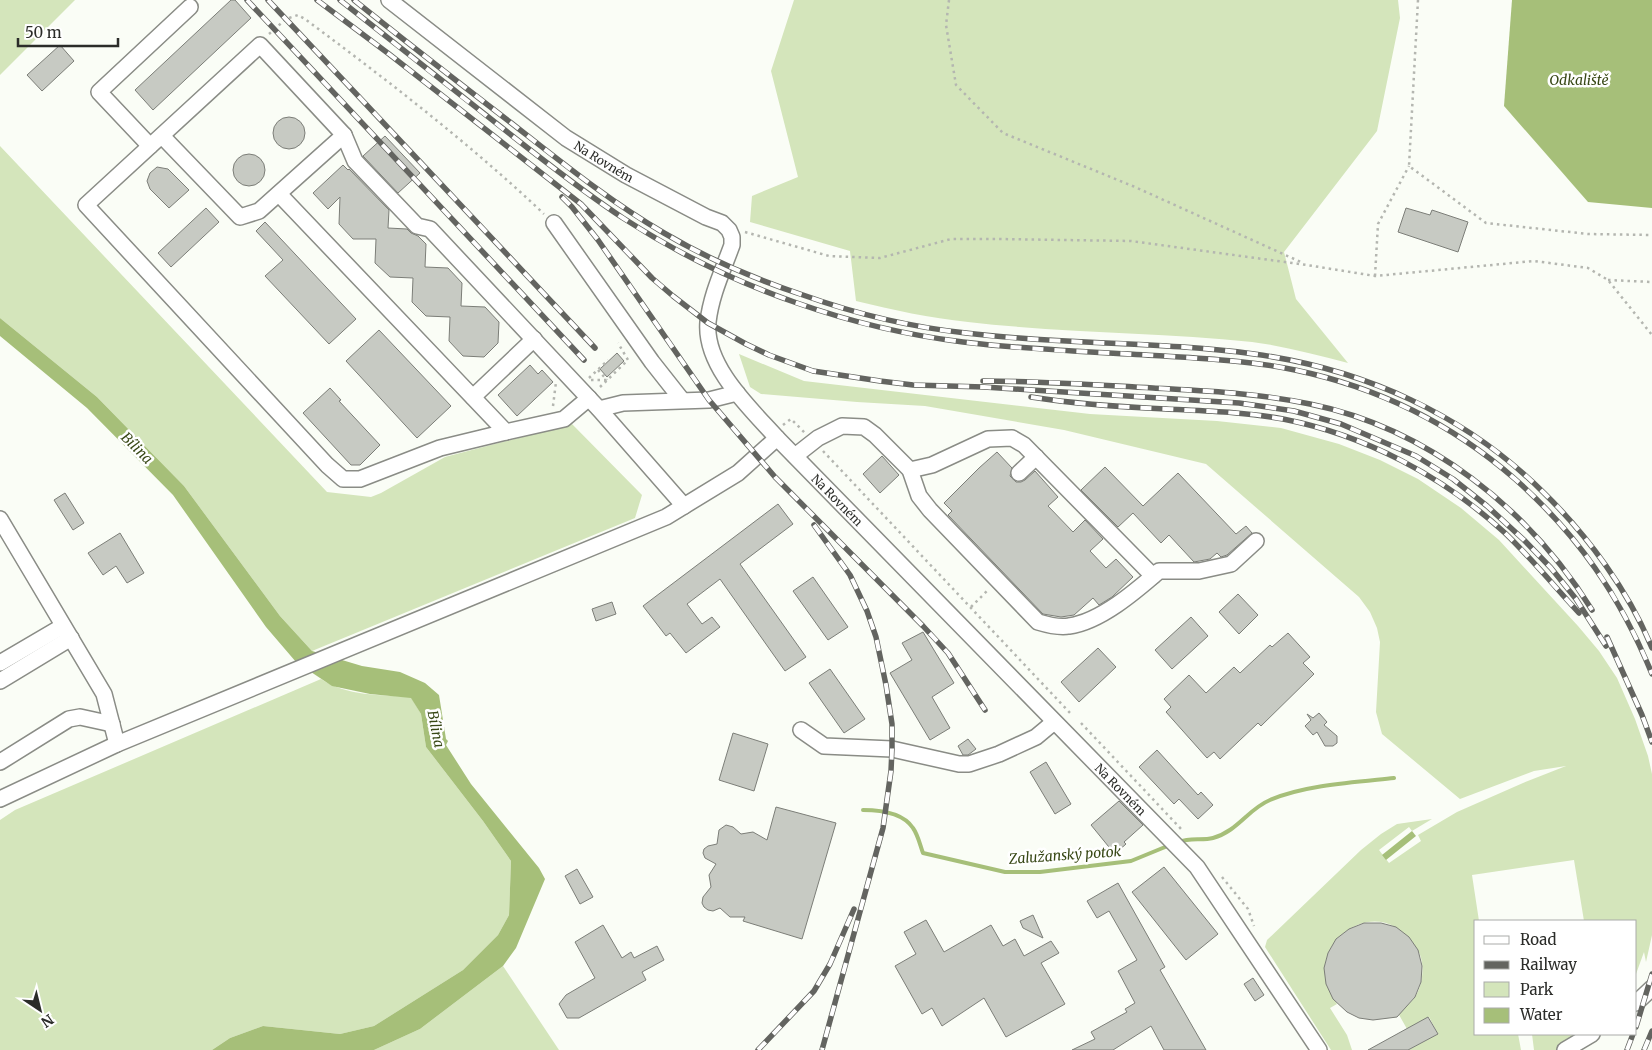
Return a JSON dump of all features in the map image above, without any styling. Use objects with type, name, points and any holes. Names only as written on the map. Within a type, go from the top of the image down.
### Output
[{"type":"street","name":"Na Rovném","points":[[389,0],[566,138],[626,175],[706,217],[722,223],[729,230],[732,245],[721,272],[710,311],[708,339],[714,356],[737,393],[779,432],[794,456],[1197,867],[1319,1050]]},
{"type":"street","points":[[150,146],[99,92],[190,7]]},
{"type":"street","points":[[594,392],[564,419],[440,448],[360,479],[343,479],[320,457],[86,205],[260,44],[344,135],[355,161],[417,226],[430,229],[534,339],[594,392],[600,409],[684,506]]},
{"type":"street","points":[[162,136],[240,217],[260,211],[344,135]]},
{"type":"street","points":[[279,194],[506,432]]},
{"type":"street","points":[[554,223],[652,362],[682,400]]},
{"type":"street","points":[[473,397],[534,339]]},
{"type":"street","points":[[600,409],[623,403],[709,400],[737,393]]},
{"type":"street","points":[[794,456],[818,438],[842,426],[864,428],[876,435],[910,470],[919,496],[930,510],[1038,622],[1051,626],[1069,626],[1086,621],[1125,600],[1159,571],[1200,571],[1230,564],[1256,541]]},
{"type":"street","points":[[0,799],[117,744],[666,518],[738,473],[779,432]]},
{"type":"street","points":[[910,470],[932,465],[988,439],[1012,438],[1024,445],[1153,576]]},
{"type":"street","points":[[1019,473],[1036,457]]},
{"type":"street","points":[[0,519],[104,694],[117,744]]},
{"type":"street","points":[[0,663],[67,632]]},
{"type":"street","points":[[0,681],[67,632]]},
{"type":"street","points":[[0,762],[69,719],[80,717],[112,724]]},
{"type":"street","points":[[801,730],[824,746],[892,749],[959,764],[969,764],[999,754],[1036,737],[1054,722]]},
{"type":"street","points":[[1637,1001],[1652,988]]},
{"type":"street","points":[[1565,1050],[1590,1035]]},
{"type":"path","points":[[949,0],[946,25],[956,84],[1003,133],[1135,187],[1307,265]]},
{"type":"path","points":[[1375,276],[1378,224],[1409,166],[1418,0]]},
{"type":"path","points":[[260,44],[286,19],[298,15],[305,19],[444,127],[512,183],[554,223]]},
{"type":"path","points":[[1409,166],[1486,223],[1588,234],[1652,235]]},
{"type":"path","points":[[729,230],[753,233],[829,256],[880,258],[951,239],[1131,241],[1375,276],[1534,261],[1588,268],[1608,280],[1652,335]]},
{"type":"path","points":[[1608,280],[1652,282]]},
{"type":"path","points":[[594,392],[628,360],[618,343]]},
{"type":"path","points":[[608,360],[587,380],[608,380]]},
{"type":"path","points":[[598,370],[608,380]]},
{"type":"path","points":[[546,408],[554,406],[556,381]]},
{"type":"path","points":[[779,432],[792,419],[808,436]]},
{"type":"path","points":[[821,448],[1071,714]]},
{"type":"path","points":[[970,607],[984,594]]},
{"type":"path","points":[[1082,723],[1184,832]]},
{"type":"green space","points":[[0,0],[75,0],[0,75]]},
{"type":"green space","points":[[794,0],[1398,0],[1400,18],[1377,131],[1284,252],[1296,299],[1348,363],[1288,348],[1252,342],[1003,326],[940,318],[856,301],[850,251],[750,222],[752,196],[798,177],[771,71]]},
{"type":"green space","points":[[0,146],[327,492],[371,497],[445,457],[572,424],[642,495],[635,518],[312,651],[280,616],[184,486],[97,397],[0,318]]},
{"type":"green space","points":[[739,354],[804,381],[1090,414],[1217,421],[1281,428],[1339,444],[1380,460],[1418,479],[1461,508],[1499,540],[1578,626],[1599,651],[1617,678],[1635,719],[1652,774],[1652,935],[1646,962],[1644,952],[1637,971],[1637,920],[1584,920],[1574,860],[1472,875],[1479,920],[1474,920],[1474,1035],[1518,1035],[1521,1050],[1408,1050],[1438,1034],[1429,1017],[1407,1029],[1398,1013],[1418,992],[1422,980],[1422,960],[1417,949],[1395,927],[1374,921],[1353,927],[1344,933],[1330,950],[1326,960],[1327,983],[1337,1004],[1330,1008],[1347,1035],[1352,1050],[1331,1050],[1265,947],[1267,940],[1361,850],[1397,824],[1432,819],[1412,831],[1409,827],[1379,850],[1389,863],[1421,841],[1418,835],[1457,812],[1566,766],[1534,771],[1460,799],[1382,734],[1376,712],[1380,642],[1377,628],[1370,612],[1359,597],[1206,464],[1064,430],[925,406],[761,394],[750,387]]},
{"type":"green space","points":[[321,679],[331,685],[353,692],[411,697],[421,714],[426,747],[511,861],[509,915],[498,935],[463,970],[374,1026],[340,1034],[263,1026],[230,1038],[212,1050],[0,1050],[0,820],[15,810]]},
{"type":"green space","points":[[503,966],[559,1050],[374,1050],[420,1029]]},
{"type":"green space","points":[[1532,1035],[1581,1035],[1558,1050],[1534,1050]]},
{"type":"water","name":"Odkaliště","points":[[1512,0],[1652,0],[1652,208],[1588,202],[1504,106]]},
{"type":"water","name":"Bílina","points":[[0,318],[97,397],[184,486],[280,616],[312,651],[362,666],[400,672],[425,683],[439,695],[446,739],[448,741],[446,745],[471,784],[539,868],[545,879],[516,948],[503,966],[420,1029],[374,1050],[212,1050],[230,1038],[263,1026],[340,1034],[374,1026],[463,970],[498,935],[509,915],[511,861],[426,747],[421,714],[411,698],[370,694],[332,686],[296,662],[266,627],[173,495],[87,408],[0,336]]},
{"type":"water","points":[[1412,831],[1416,836],[1386,860],[1382,855]]},
{"type":"building","points":[[231,0],[235,0],[251,18],[153,110],[135,90]]},
{"type":"building","points":[[60,45],[74,61],[42,91],[27,75]]},
{"type":"building","points":[[289,117],[295,118],[300,122],[304,127],[304,139],[300,144],[295,148],[289,149],[283,148],[278,144],[274,139],[273,133],[274,127],[278,122],[283,118]]},
{"type":"building","points":[[385,136],[420,173],[398,193],[363,156]]},
{"type":"building","points":[[249,154],[255,155],[260,159],[264,164],[264,176],[260,181],[255,185],[249,186],[243,185],[238,181],[234,176],[233,170],[234,164],[238,159],[243,155]]},
{"type":"building","points":[[343,165],[389,210],[388,228],[407,229],[426,244],[425,267],[448,268],[462,283],[461,306],[485,307],[499,322],[498,343],[484,357],[463,356],[449,341],[450,317],[426,316],[412,302],[413,278],[390,277],[375,263],[376,239],[353,239],[339,224],[340,197],[328,209],[313,193]]},
{"type":"building","points":[[157,167],[168,169],[189,190],[169,208],[150,189],[147,181],[150,173]]},
{"type":"building","points":[[206,208],[219,222],[171,267],[158,253]]},
{"type":"building","points":[[1406,208],[1430,215],[1432,210],[1468,222],[1458,252],[1398,232]]},
{"type":"building","points":[[265,222],[356,319],[329,344],[265,276],[283,260],[256,231]]},
{"type":"building","points":[[379,330],[451,406],[417,438],[346,361]]},
{"type":"building","points":[[617,353],[624,361],[607,377],[600,369]]},
{"type":"building","points":[[530,365],[538,374],[542,370],[553,382],[517,416],[498,395]]},
{"type":"building","points":[[330,388],[341,400],[339,401],[380,445],[360,465],[351,465],[303,413]]},
{"type":"building","points":[[997,452],[1012,468],[1010,476],[1016,482],[1025,480],[1035,471],[1058,497],[1048,506],[1073,532],[1085,520],[1103,539],[1090,551],[1106,568],[1116,559],[1133,577],[1112,597],[1099,605],[1093,598],[1074,615],[1061,617],[1043,614],[948,515],[952,511],[944,503]]},
{"type":"building","points":[[882,456],[899,475],[880,493],[863,474]]},
{"type":"building","points":[[1105,467],[1143,506],[1178,473],[1236,534],[1246,526],[1252,533],[1227,555],[1221,557],[1217,553],[1210,559],[1194,562],[1169,535],[1161,543],[1133,513],[1118,527],[1081,490]]},
{"type":"building","points":[[65,493],[84,523],[73,530],[54,500]]},
{"type":"building","points":[[778,504],[793,524],[740,564],[806,657],[785,671],[720,579],[687,604],[702,624],[712,617],[720,627],[686,653],[670,633],[666,636],[643,606]]},
{"type":"building","points":[[120,533],[144,573],[127,583],[116,566],[103,575],[88,553]]},
{"type":"building","points":[[813,577],[848,627],[828,640],[793,591]]},
{"type":"building","points":[[1238,594],[1258,615],[1239,634],[1219,612]]},
{"type":"building","points":[[612,602],[616,614],[596,621],[592,609]]},
{"type":"building","points":[[1191,617],[1208,636],[1172,669],[1155,650]]},
{"type":"building","points":[[923,632],[954,683],[932,697],[950,728],[930,740],[890,673],[912,660],[902,643]]},
{"type":"building","points":[[1288,633],[1310,657],[1303,663],[1314,674],[1261,726],[1258,723],[1220,759],[1214,752],[1207,758],[1166,712],[1171,707],[1164,699],[1189,675],[1206,693],[1234,667],[1240,673],[1270,645],[1272,647]]},
{"type":"building","points":[[1098,648],[1116,667],[1079,702],[1061,682]]},
{"type":"building","points":[[830,669],[865,719],[844,733],[809,683]]},
{"type":"building","points":[[1319,713],[1327,722],[1324,725],[1337,736],[1337,743],[1333,746],[1325,746],[1317,732],[1313,735],[1305,726],[1311,720],[1307,714],[1313,718]]},
{"type":"building","points":[[733,733],[768,744],[754,791],[719,780]]},
{"type":"building","points":[[968,739],[976,749],[968,755],[963,755],[958,746]]},
{"type":"building","points":[[1157,750],[1198,795],[1201,792],[1213,805],[1198,819],[1179,799],[1174,804],[1139,767]]},
{"type":"building","points":[[1046,762],[1071,804],[1055,814],[1030,772]]},
{"type":"building","points":[[1119,801],[1143,825],[1124,842],[1126,844],[1117,852],[1115,850],[1113,852],[1091,825]]},
{"type":"building","points":[[776,807],[836,823],[802,939],[743,921],[745,917],[730,917],[720,908],[713,911],[708,910],[702,903],[703,897],[711,887],[709,875],[716,864],[705,858],[704,849],[717,844],[719,830],[726,825],[733,827],[741,834],[753,832],[767,840]]},
{"type":"building","points":[[1164,867],[1218,934],[1186,960],[1132,892]]},
{"type":"building","points":[[577,869],[593,897],[580,904],[565,876]]},
{"type":"building","points":[[1118,883],[1165,967],[1160,970],[1206,1050],[1164,1050],[1151,1026],[1113,1050],[1072,1050],[1095,1039],[1091,1032],[1127,1012],[1125,1009],[1135,1003],[1118,971],[1137,960],[1109,911],[1097,918],[1087,901]]},
{"type":"building","points":[[1033,915],[1043,938],[1023,928],[1020,921]]},
{"type":"building","points":[[926,920],[944,952],[991,925],[1003,946],[1015,939],[1024,956],[1051,941],[1059,953],[1041,963],[1065,1004],[1006,1037],[984,998],[942,1026],[932,1008],[922,1014],[895,966],[916,954],[904,932]]},
{"type":"building","points":[[1364,923],[1381,923],[1396,927],[1409,937],[1418,950],[1422,966],[1421,982],[1415,997],[1397,1017],[1373,1020],[1359,1018],[1347,1012],[1333,999],[1326,984],[1324,968],[1328,953],[1336,939],[1349,929]]},
{"type":"building","points":[[603,925],[622,958],[631,952],[634,958],[657,946],[664,960],[642,972],[646,980],[579,1018],[567,1018],[559,1004],[566,995],[595,978],[575,942]]},
{"type":"building","points":[[1253,978],[1264,995],[1255,1001],[1244,984]]},
{"type":"building","points":[[1428,1017],[1438,1034],[1408,1050],[1368,1050]]},
{"type":"waterway","name":"Zalužanský potok","points":[[1179,842],[1209,839],[1222,835],[1262,804],[1284,795],[1331,785],[1394,778]]},
{"type":"waterway","name":"Zalužanský potok","points":[[863,810],[891,813],[909,823],[918,837],[923,853],[1005,872],[1040,872],[1131,861],[1170,845]]},
{"type":"railway","points":[[247,0],[584,360]]},
{"type":"railway","points":[[268,0],[595,348]]},
{"type":"railway","points":[[317,0],[581,204],[652,278],[673,296],[708,323],[746,344],[769,355],[813,371],[880,381],[913,385],[984,387],[1239,403],[1294,411],[1341,424],[1416,456],[1453,479],[1487,506],[1551,568],[1576,599],[1606,646]]},
{"type":"railway","points":[[340,0],[529,149],[611,210],[643,231],[686,255],[774,295],[858,322],[942,339],[1038,349],[1213,359],[1279,367],[1355,386],[1412,410],[1466,441],[1491,459],[1538,500],[1578,545],[1595,568],[1626,618],[1652,674]]},
{"type":"railway","points":[[354,0],[566,166],[624,208],[664,233],[698,251],[732,268],[767,282],[863,314],[945,330],[1038,340],[1218,350],[1295,361],[1335,371],[1374,384],[1411,400],[1481,440],[1514,465],[1544,493],[1576,527],[1606,566],[1632,606],[1652,648]]},
{"type":"railway","points":[[562,197],[598,240],[709,400],[775,477],[948,653],[985,710]]},
{"type":"railway","points":[[983,381],[1068,383],[1232,393],[1290,400],[1353,416],[1395,432],[1435,453],[1472,478],[1507,507],[1538,539],[1567,573],[1592,610]]},
{"type":"railway","points":[[1031,397],[1098,405],[1225,412],[1283,419],[1314,426],[1373,447],[1429,476],[1481,512],[1534,562],[1579,613]]},
{"type":"railway","points":[[814,525],[850,575],[867,611],[876,637],[892,724],[891,771],[883,828],[822,1050]]},
{"type":"railway","points":[[1607,637],[1652,742]]},
{"type":"railway","points":[[758,1050],[814,991],[830,964],[854,909]]},
{"type":"railway","points":[[1637,1024],[1652,974]]},
{"type":"railway","points":[[1644,1050],[1652,1031]]},
{"type":"railway","points":[[1627,1050],[1633,1035]]}]
